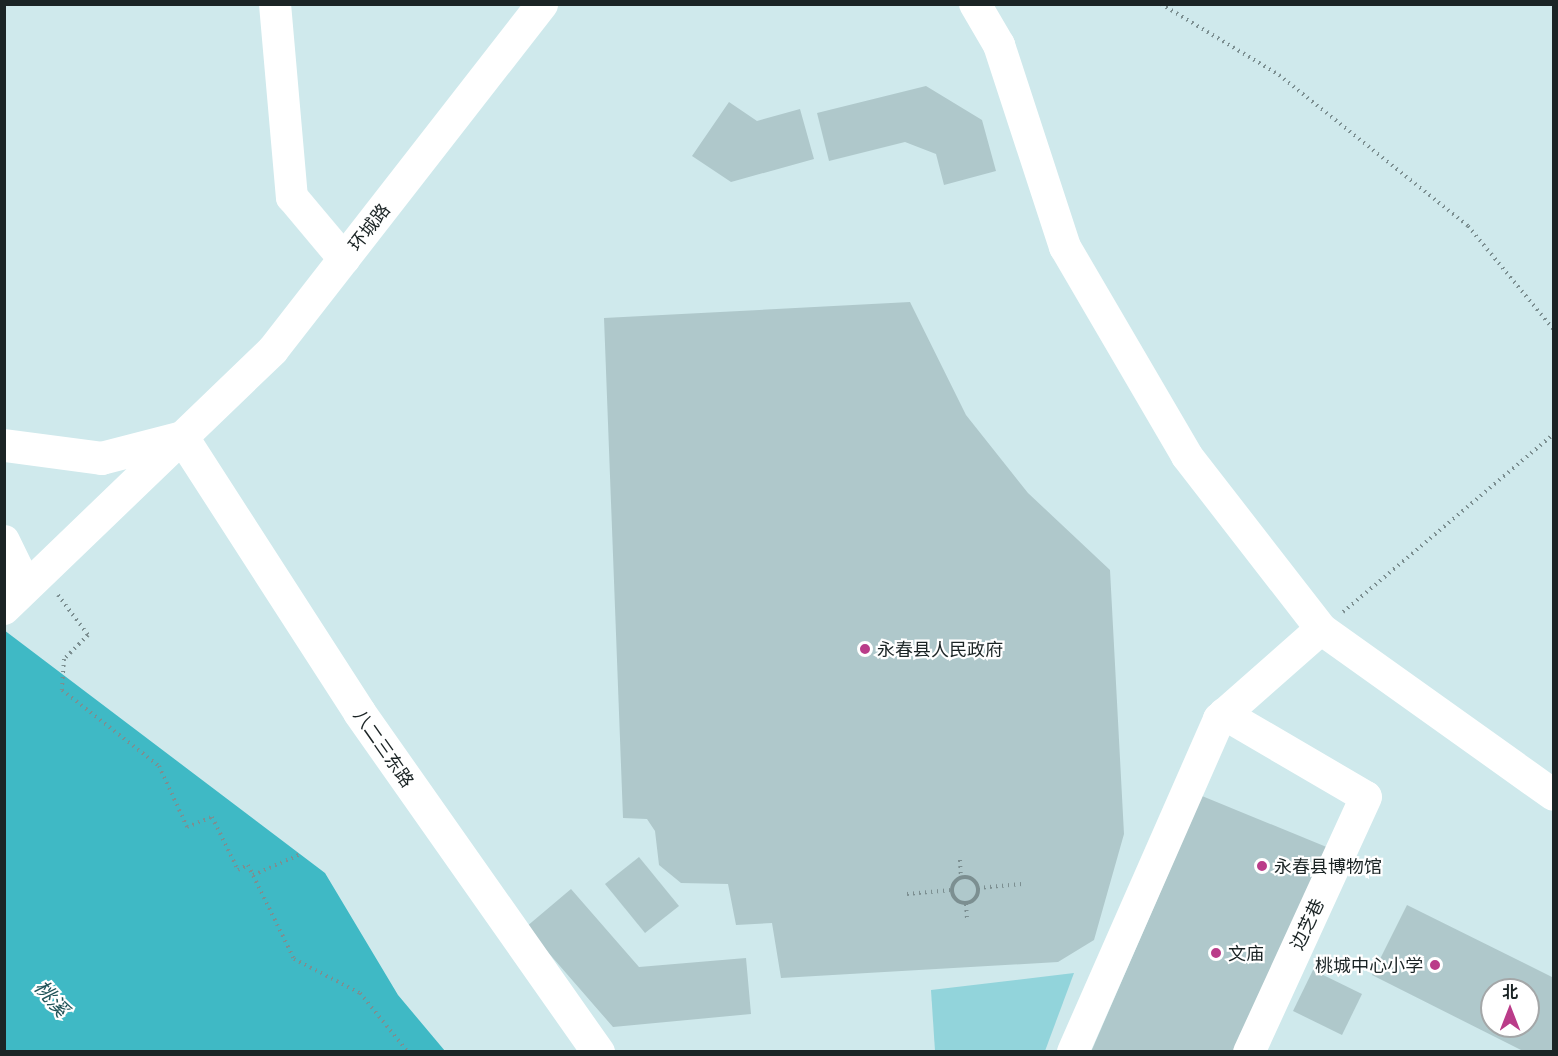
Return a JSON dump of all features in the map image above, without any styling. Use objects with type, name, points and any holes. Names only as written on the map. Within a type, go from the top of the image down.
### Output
[{"type":"main road","points":[[4,445],[101,458],[182,437]]},
{"type":"main road","name":"八二三东路","points":[[182,437],[359,712],[598,1052]]},
{"type":"street","points":[[275,4],[292,197],[344,259]]},
{"type":"street","name":"环城路","points":[[11,603],[273,350],[542,4]]},
{"type":"street","points":[[975,4],[999,45],[1065,247],[1187,456],[1321,629],[1554,795]]},
{"type":"street","points":[[4,541],[17,568],[11,603]]},
{"type":"street","points":[[1073,1052],[1224,714],[1321,629]]},
{"type":"street","name":"边芝巷","points":[[1224,714],[1366,797],[1249,1052]]},
{"type":"path","points":[[1161,4],[1279,75],[1468,226],[1554,330]]},
{"type":"path","points":[[1321,629],[1554,434]]},
{"type":"path","points":[[41,573],[88,635],[64,659],[62,690],[159,766],[187,827],[212,817],[238,870],[248,865],[294,959],[360,993],[408,1052]]},
{"type":"path","points":[[253,875],[301,854]]},
{"type":"path","points":[[907,894],[951,890],[961,877],[960,860]]},
{"type":"path","points":[[961,877],[970,878],[978,888]]},
{"type":"path","points":[[967,918],[966,904],[978,888],[1022,884]]},
{"type":"path","points":[[951,890],[966,904]]},
{"type":"shaded area","points":[[1074,973],[1045,1051],[935,1051],[931,990]]},
{"type":"water","name":"桃溪","points":[[4,630],[325,873],[398,995],[445,1051],[5,1051]]},
{"type":"building","points":[[926,86],[982,120],[996,171],[944,185],[936,154],[905,142],[829,161],[817,113]]},
{"type":"building","points":[[729,102],[757,121],[800,109],[814,159],[731,182],[692,156]]},
{"type":"building","name":"永春县人民政府","points":[[910,302],[966,415],[1028,493],[1110,570],[1124,834],[1094,940],[1058,962],[781,978],[772,923],[736,925],[728,884],[681,883],[659,865],[655,831],[647,819],[623,818],[604,318]]},
{"type":"building","name":"文庙","points":[[1202,796],[1346,855],[1249,1052],[1091,1052]]},
{"type":"building","points":[[639,857],[679,906],[645,933],[605,884]]},
{"type":"building","points":[[571,889],[639,967],[746,958],[751,1014],[613,1027],[526,927]]},
{"type":"building","points":[[1407,905],[1554,978],[1554,1052],[1525,1052],[1497,1038],[1540,1038],[1540,978],[1480,978],[1480,1029],[1372,975]]},
{"type":"building","points":[[1313,970],[1362,994],[1342,1035],[1293,1011]]},
{"type":"place","name":"永春县人民政府","points":[[865,649]]},
{"type":"place","name":"永春县博物馆","points":[[1262,866]]},
{"type":"place","name":"文庙","points":[[1216,953]]},
{"type":"place","name":"桃城中心小学","points":[[1435,965]]}]
